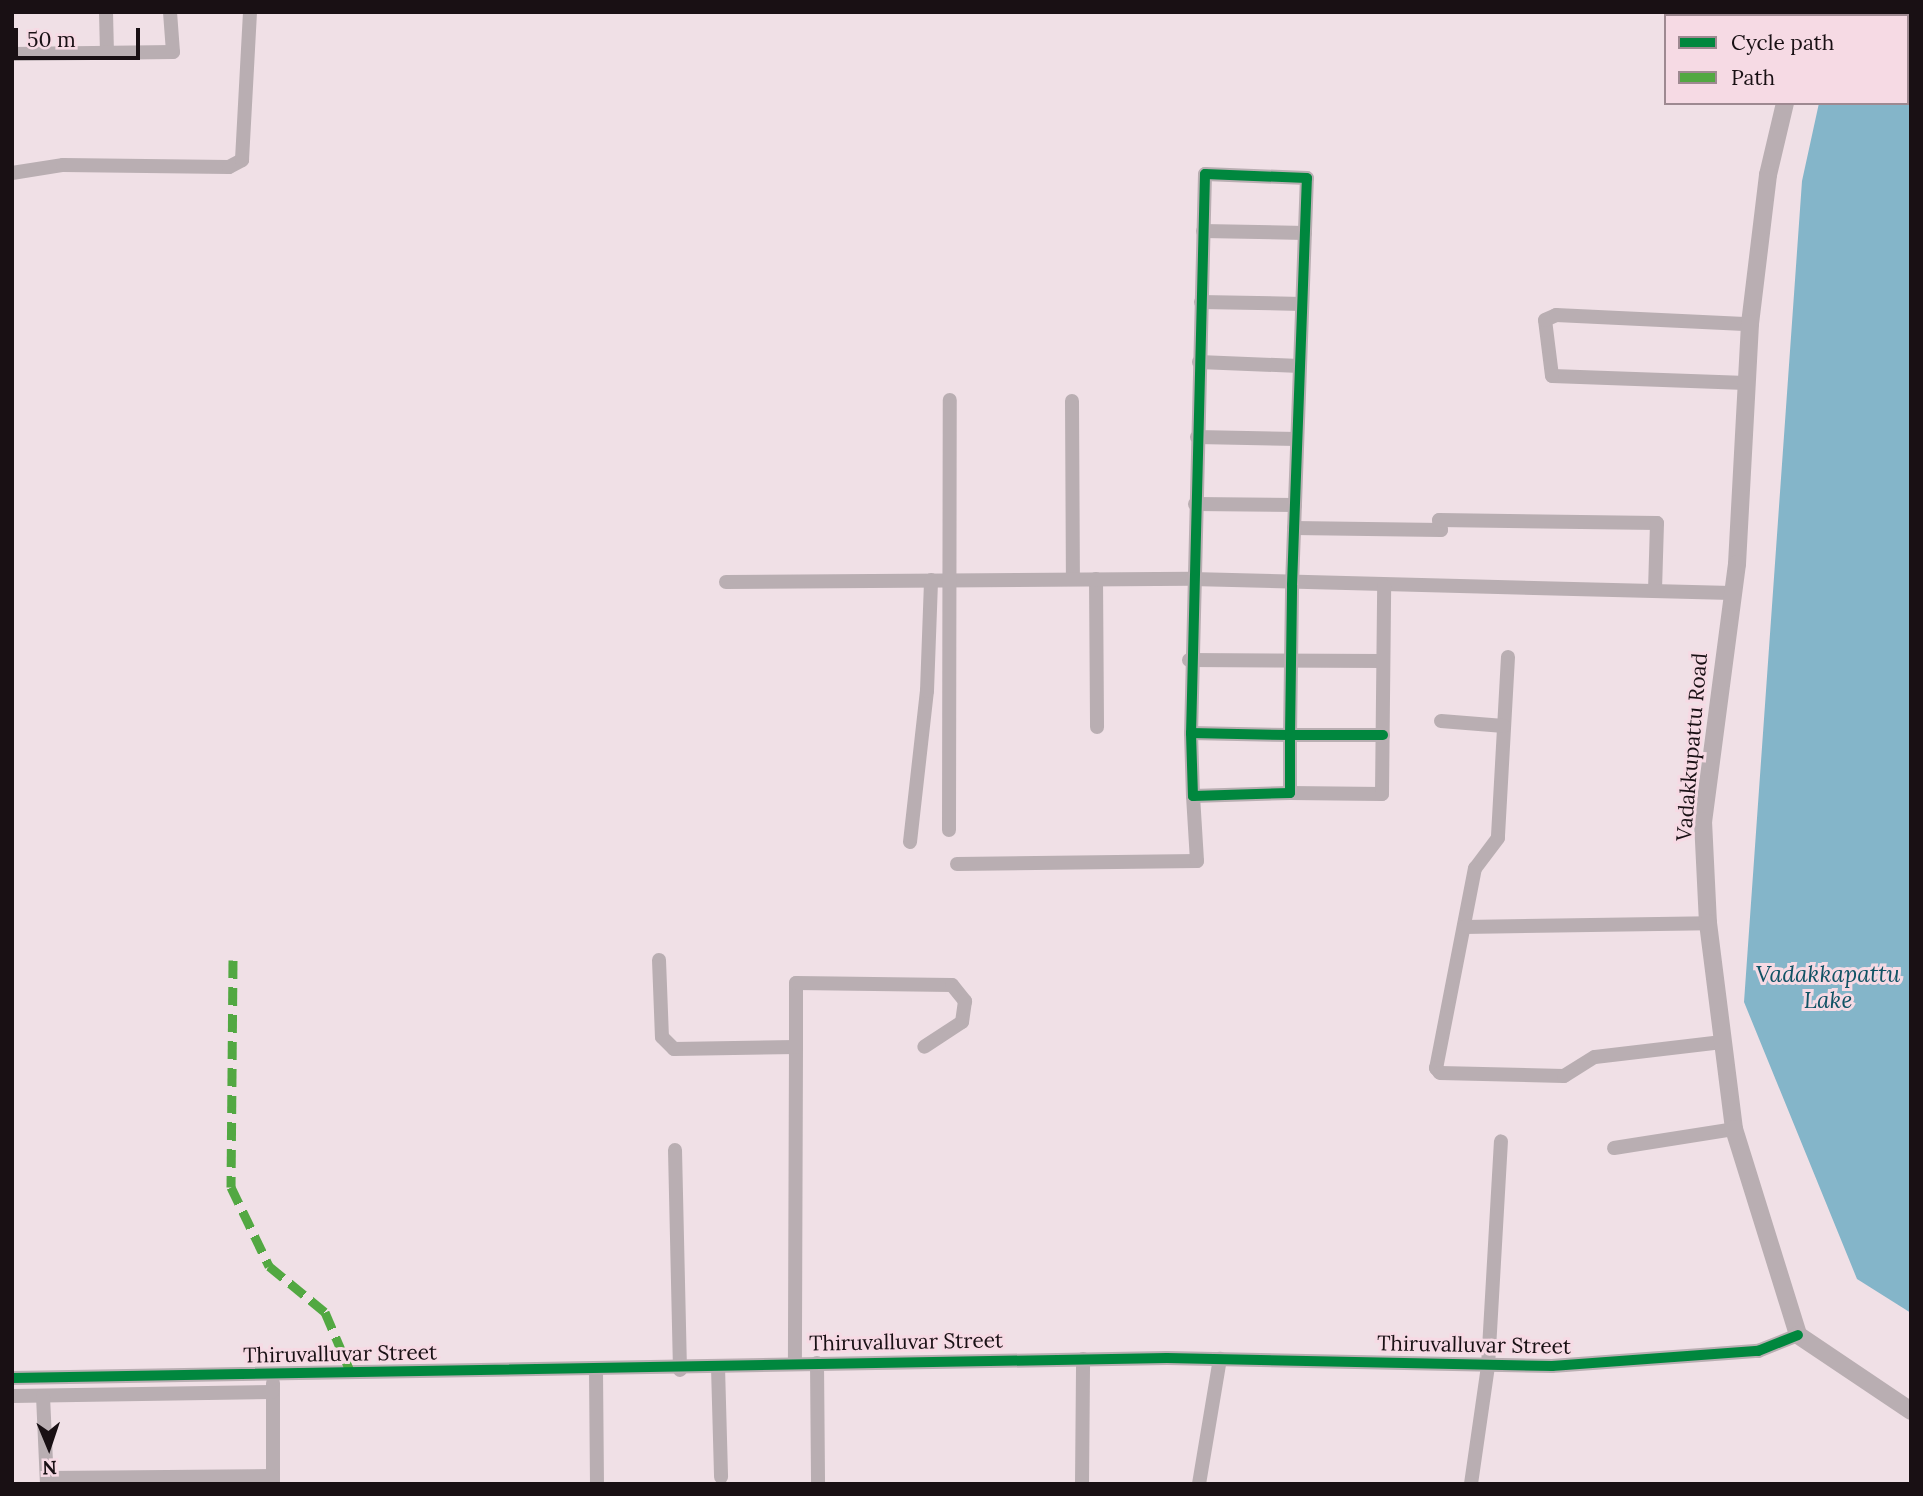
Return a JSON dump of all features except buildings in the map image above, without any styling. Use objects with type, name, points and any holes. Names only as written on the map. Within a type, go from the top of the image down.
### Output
[{"type":"street","points":[[106,12],[107,52]]},
{"type":"street","points":[[12,54],[173,52],[170,12]]},
{"type":"street","points":[[12,173],[63,165],[229,167],[242,160],[250,12]]},
{"type":"street","name":"Vadakkupattu Road","points":[[1785,105],[1768,175],[1750,324],[1732,593],[1703,821],[1708,923],[1734,1129],[1798,1335]]},
{"type":"street","points":[[957,863],[1197,861],[1189,660],[1205,174],[1307,178],[1292,585],[1290,793]]},
{"type":"street","points":[[1203,231],[1305,233]]},
{"type":"street","points":[[1201,302],[1302,304]]},
{"type":"street","points":[[1746,383],[1552,376],[1545,320],[1556,316],[1750,324]]},
{"type":"street","points":[[1199,362],[1300,366]]},
{"type":"street","points":[[949,831],[950,400]]},
{"type":"street","points":[[1072,401],[1073,579]]},
{"type":"street","points":[[1197,437],[1297,439]]},
{"type":"street","points":[[1195,504],[1295,505]]},
{"type":"street","points":[[1294,528],[1441,530],[1439,520],[1657,523],[1655,591]]},
{"type":"street","points":[[1096,579],[1097,727]]},
{"type":"street","points":[[726,582],[1192,579],[1292,585],[1732,593]]},
{"type":"street","points":[[910,842],[928,691],[931,580]]},
{"type":"street","points":[[1193,796],[1382,794],[1384,586]]},
{"type":"street","points":[[1508,657],[1498,838],[1475,868],[1440,1073],[1564,1076],[1595,1057],[1722,1042]]},
{"type":"street","points":[[1189,660],[1383,661]]},
{"type":"street","points":[[1441,721],[1504,726]]},
{"type":"street","points":[[1191,733],[1383,735]]},
{"type":"street","points":[[1464,927],[1708,923]]},
{"type":"street","points":[[659,960],[662,1037],[674,1049],[796,1047]]},
{"type":"street","points":[[795,1364],[796,983],[951,985],[965,1001],[962,1022],[924,1047]]},
{"type":"street","points":[[1614,1147],[1734,1129]]},
{"type":"street","points":[[1471,1484],[1488,1366],[1501,1141]]},
{"type":"street","points":[[675,1150],[680,1370]]},
{"type":"street","points":[[1798,1335],[1911,1411]]},
{"type":"street","name":"Thiruvalluvar Street","points":[[12,1378],[680,1370],[817,1363],[1083,1359],[1220,1359],[1488,1366],[1664,1362],[1758,1351],[1798,1335]]},
{"type":"street","points":[[1082,1484],[1083,1359]]},
{"type":"street","points":[[1199,1484],[1220,1359]]},
{"type":"street","points":[[817,1363],[818,1484]]},
{"type":"street","points":[[718,1367],[721,1477]]},
{"type":"street","points":[[596,1371],[597,1484]]},
{"type":"street","points":[[43,1396],[47,1481],[273,1480],[273,1375]]},
{"type":"street","points":[[12,1396],[272,1392]]},
{"type":"water","name":"Vadakkapattu Lake","points":[[1839,12],[1911,12],[1911,1313],[1857,1279],[1744,1002],[1802,181],[1819,105],[1909,105],[1909,14]]},
{"type":"marked path","points":[[233,960],[231,1187],[269,1266],[325,1312],[351,1373]]},
{"type":"cycle path","points":[[1191,733],[1193,796],[1290,793],[1290,735],[1292,585],[1307,178],[1205,174],[1191,733],[1290,735],[1383,735]]},
{"type":"cycle path","points":[[12,1378],[1167,1358],[1552,1366],[1758,1351],[1798,1335]]}]
